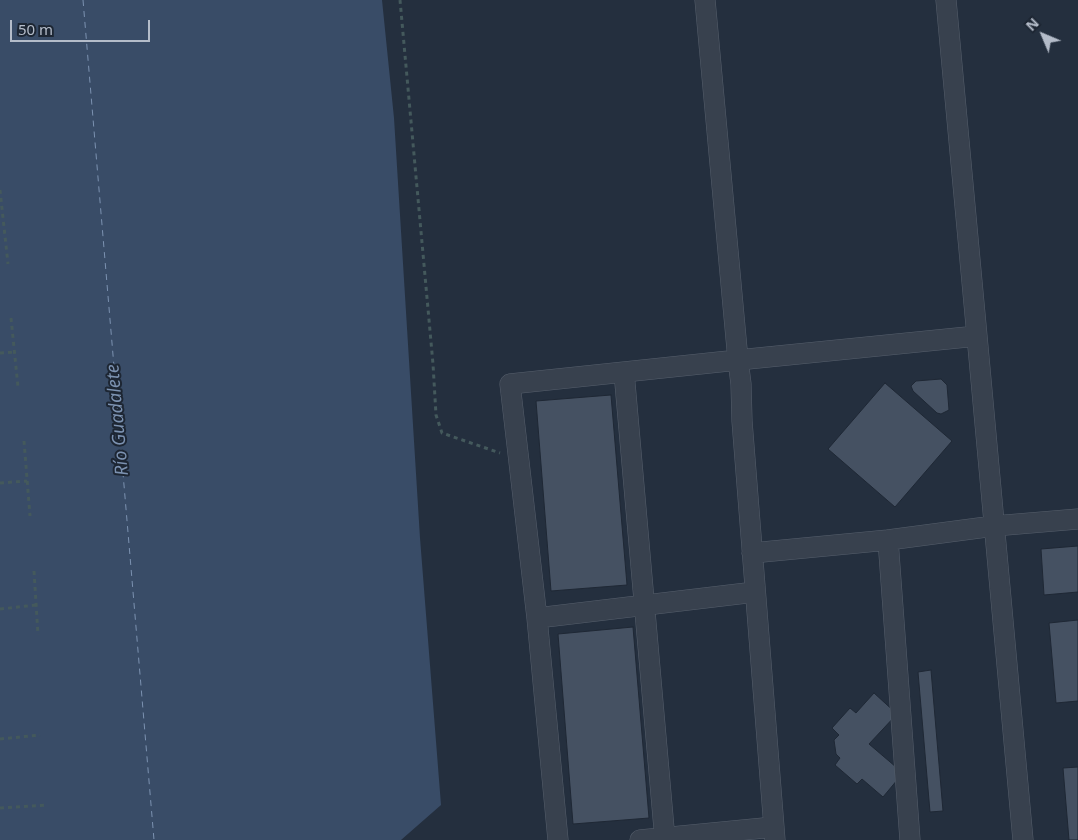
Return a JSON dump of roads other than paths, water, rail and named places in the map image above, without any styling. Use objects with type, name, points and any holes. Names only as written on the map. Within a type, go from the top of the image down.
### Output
[{"type":"street","points":[[640,840],[775,833],[742,422],[741,384],[705,0]]},
{"type":"street","points":[[946,0],[1023,840]]},
{"type":"street","points":[[558,840],[537,618],[510,384],[977,336]]},
{"type":"street","points":[[624,372],[665,839]]},
{"type":"street","points":[[752,553],[888,540],[994,526],[1078,519]]},
{"type":"street","points":[[888,540],[910,840]]},
{"type":"street","points":[[537,618],[755,592]]},
{"type":"water","name":"Río Guadalete","points":[[0,0],[382,0],[394,118],[420,538],[441,805],[401,840],[0,840]]}]
